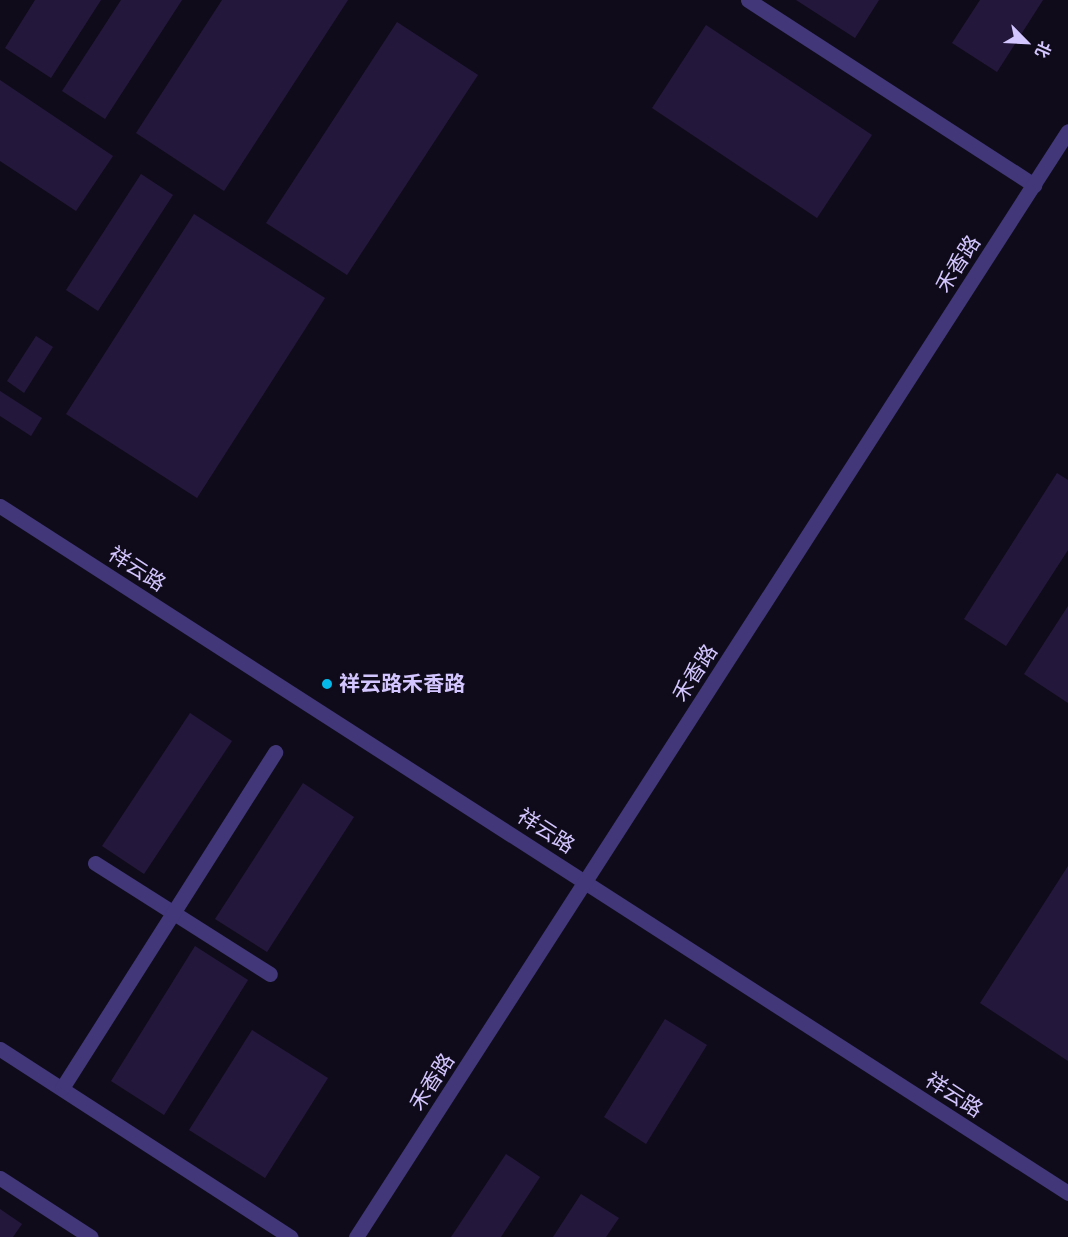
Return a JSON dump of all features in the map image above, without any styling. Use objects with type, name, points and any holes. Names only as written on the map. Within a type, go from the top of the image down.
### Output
[{"type":"street","points":[[748,0],[1034,185]]},
{"type":"street","name":"禾香路","points":[[356,1237],[1068,131]]},
{"type":"street","name":"祥云路","points":[[0,506],[1068,1193]]},
{"type":"street","points":[[62,1088],[275,752]]},
{"type":"street","points":[[94,862],[270,974]]},
{"type":"street","points":[[0,1049],[291,1237]]},
{"type":"street","points":[[0,1178],[91,1237]]},
{"type":"building","points":[[35,0],[101,0],[51,78],[5,48]]},
{"type":"building","points":[[121,0],[182,0],[105,119],[62,91]]},
{"type":"building","points":[[222,0],[348,0],[224,191],[136,133]]},
{"type":"building","points":[[796,0],[879,0],[855,38]]},
{"type":"building","points":[[980,0],[1043,0],[997,72],[952,43]]},
{"type":"building","points":[[397,22],[478,75],[347,275],[266,223]]},
{"type":"building","points":[[706,25],[872,135],[817,218],[652,108]]},
{"type":"building","points":[[0,80],[113,156],[76,211],[0,161]]},
{"type":"building","points":[[141,174],[173,195],[98,311],[66,290]]},
{"type":"building","points":[[194,214],[325,298],[197,498],[66,414]]},
{"type":"building","points":[[36,336],[53,347],[24,393],[7,381]]},
{"type":"building","points":[[0,391],[42,418],[31,436],[0,416]]},
{"type":"building","points":[[1057,473],[1068,480],[1068,550],[1006,646],[964,619]]},
{"type":"building","points":[[1068,606],[1068,703],[1024,674]]},
{"type":"building","points":[[190,713],[232,741],[144,874],[102,846]]},
{"type":"building","points":[[303,783],[354,817],[267,952],[215,919]]},
{"type":"building","points":[[1068,866],[1068,1061],[980,1003]]},
{"type":"building","points":[[195,946],[248,980],[164,1115],[111,1081]]},
{"type":"building","points":[[665,1019],[707,1045],[646,1144],[604,1117]]},
{"type":"building","points":[[252,1030],[328,1078],[265,1178],[189,1130]]},
{"type":"building","points":[[506,1154],[540,1177],[501,1237],[451,1237]]},
{"type":"building","points":[[581,1194],[619,1218],[606,1237],[553,1237]]},
{"type":"building","points":[[0,1209],[22,1224],[13,1237],[0,1237]]},
{"type":"place","name":"祥云路禾香路","points":[[327,684]]}]
